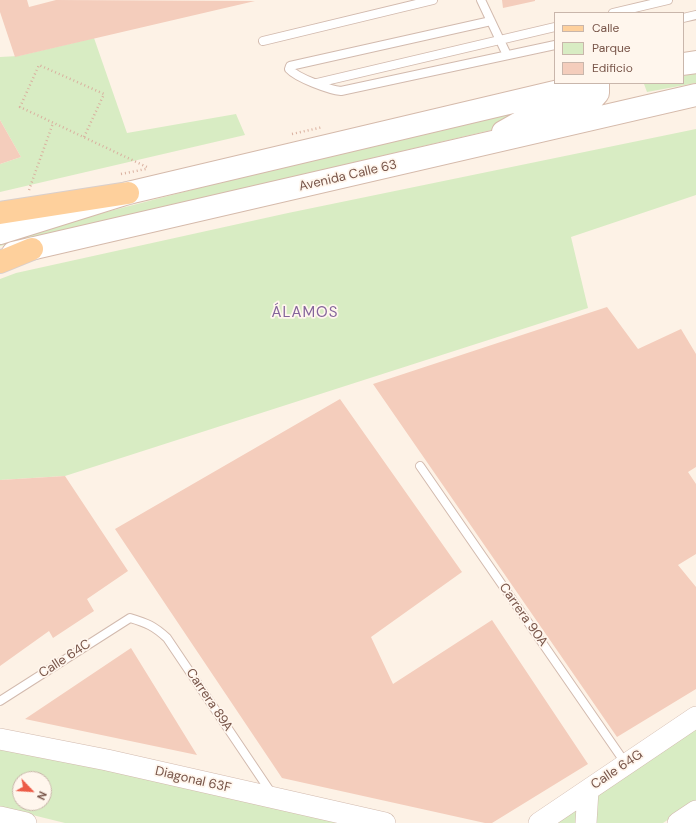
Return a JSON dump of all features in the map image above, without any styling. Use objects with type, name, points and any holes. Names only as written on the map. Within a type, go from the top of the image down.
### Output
[{"type":"main road","points":[[684,64],[696,62]]},
{"type":"main road","points":[[0,232],[128,193],[589,84]]},
{"type":"main road","points":[[481,145],[533,116],[590,101],[598,93],[598,84]]},
{"type":"main road","name":"Avenida Calle 63","points":[[0,256],[696,95]]},
{"type":"main road","points":[[0,212],[128,193]]},
{"type":"main road","points":[[0,262],[32,249]]},
{"type":"street","name":"Calle 64G","points":[[539,823],[696,717]]},
{"type":"street","name":"Diagonal 63F","points":[[0,739],[107,760],[385,823]]},
{"type":"street","points":[[586,823],[588,790]]},
{"type":"street","points":[[678,823],[696,811]]},
{"type":"street","points":[[0,817],[26,823]]},
{"type":"lane","points":[[264,41],[433,0]]},
{"type":"lane","points":[[482,0],[498,40],[507,55]]},
{"type":"lane","points":[[618,12],[668,0]]},
{"type":"lane","points":[[684,18],[696,15]]},
{"type":"lane","points":[[491,21],[290,66],[292,72],[335,90],[341,91],[554,45]]},
{"type":"lane","points":[[317,83],[554,27]]},
{"type":"lane","name":"Carrera 90A","points":[[420,466],[626,764]]},
{"type":"lane","name":"Calle 64C","points":[[0,701],[130,618]]},
{"type":"lane","name":"Carrera 89A","points":[[130,618],[153,625],[167,638],[275,798]]},
{"type":"path","points":[[84,137],[104,94],[39,65],[20,107],[149,168]]},
{"type":"path","points":[[26,197],[53,123]]},
{"type":"green space","points":[[94,38],[127,133],[236,114],[245,135],[0,192],[0,164],[21,157],[0,120],[0,57],[18,56]]},
{"type":"green space","points":[[696,73],[696,83],[647,92],[644,84],[684,84],[684,76]]},
{"type":"green space","points":[[587,95],[504,127],[0,246],[0,240],[17,235],[199,188]]},
{"type":"green space","points":[[696,129],[696,195],[571,237],[588,308],[65,476],[0,480],[0,279],[16,273],[288,213]]},
{"type":"green space","points":[[696,728],[696,801],[663,823],[552,823]]},
{"type":"green space","points":[[0,747],[160,781],[344,823],[65,823],[16,811],[52,811],[52,771],[12,771],[12,810],[0,807]]},
{"type":"building","points":[[0,0],[27,0],[29,7],[56,0],[255,1],[15,57],[0,12]]},
{"type":"building","points":[[502,0],[535,0],[535,1],[503,8]]},
{"type":"building","points":[[0,120],[21,157],[0,164]]},
{"type":"building","points":[[607,307],[638,349],[681,329],[696,354],[696,467],[688,472],[696,484],[696,554],[678,565],[696,587],[696,689],[617,737],[373,384]]},
{"type":"building","points":[[340,399],[462,572],[371,637],[393,684],[492,620],[588,764],[492,823],[485,823],[282,778],[115,529]]},
{"type":"building","points":[[65,476],[128,571],[87,599],[94,611],[53,638],[49,631],[0,666],[0,480]]},
{"type":"building","points":[[131,648],[197,755],[25,719]]},
{"type":"district","name":"ÁLAMOS","points":[[305,313]]}]
